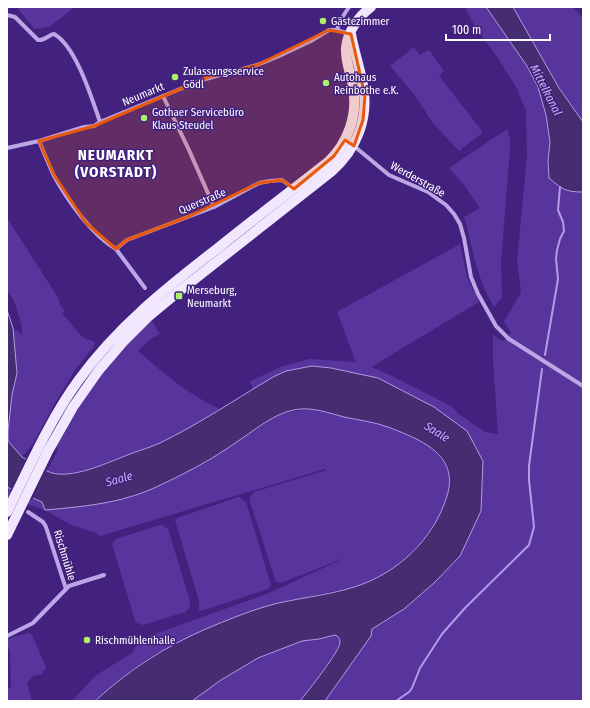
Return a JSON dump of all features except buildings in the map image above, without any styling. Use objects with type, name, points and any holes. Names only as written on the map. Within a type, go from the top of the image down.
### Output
[{"type":"main road","points":[[7,535],[64,403],[78,382],[120,330],[175,281],[294,189],[334,156],[344,140],[352,121],[354,104],[353,87],[346,58],[346,47],[354,26],[371,7]]},
{"type":"main road","points":[[7,512],[44,449],[83,391],[135,329],[177,293],[344,160],[354,146],[363,120],[365,96],[351,34]]},
{"type":"street","points":[[349,7],[340,21],[337,30],[351,34]]},
{"type":"street","points":[[7,15],[15,17],[38,40],[54,34],[66,44],[78,65],[100,122]]},
{"type":"street","name":"Neumarkt","points":[[7,148],[39,141],[84,127],[94,126],[100,122],[208,77],[257,65],[311,41],[329,30],[337,30]]},
{"type":"street","points":[[163,96],[214,207]]},
{"type":"street","name":"Werderstraße","points":[[344,140],[354,146],[389,175],[428,192],[446,205],[460,224],[471,277],[478,294],[496,326],[504,335],[583,386]]},
{"type":"street","points":[[39,141],[54,175],[86,223],[92,231],[116,249],[145,288]]},
{"type":"street","name":"Querstraße","points":[[116,249],[127,240],[214,207],[259,183],[282,180],[294,189]]},
{"type":"street","name":"Rischmühle","points":[[28,512],[43,522],[46,527],[66,589]]},
{"type":"street","name":"Rischmühle","points":[[7,636],[34,623],[66,589],[80,582],[104,575]]},
{"type":"highlighted area","points":[[329,30],[351,34],[365,96],[363,120],[354,146],[345,140],[334,156],[294,189],[282,180],[259,183],[190,216],[127,240],[116,249],[86,223],[54,175],[39,141],[94,126],[208,77],[257,65]]},
{"type":"shaded area","points":[[17,7],[75,7],[49,27],[34,29]]},
{"type":"shaded area","points":[[465,7],[486,7],[527,66],[538,87],[546,115],[550,142],[548,161],[549,178],[564,189],[583,192],[583,701],[325,701],[371,636],[372,629],[404,609],[434,583],[460,556],[481,511],[434,407],[378,378],[331,368],[312,366],[286,371],[252,390],[252,385],[249,382],[280,367],[309,359],[356,362],[337,312],[460,244],[467,277],[479,302],[371,367],[451,406],[460,415],[485,432],[498,434],[493,361],[493,335],[503,341],[511,333],[504,322],[521,292],[517,261],[527,156],[526,111],[517,89],[498,58],[475,27]]},
{"type":"shaded area","points":[[513,7],[573,7],[583,18],[583,122],[559,88]]},
{"type":"shaded area","points":[[414,47],[419,55],[429,50],[444,71],[439,76],[482,131],[482,133],[459,151],[433,123],[414,94],[390,66]]},
{"type":"shaded area","points":[[507,129],[510,139],[510,149],[501,262],[502,297],[494,307],[488,297],[480,277],[464,217],[480,208],[464,185],[449,168]]},
{"type":"shaded area","points":[[7,218],[59,299],[59,303],[65,311],[62,313],[82,337],[95,342],[94,346],[75,370],[33,444],[22,457],[8,441],[12,395],[17,373],[13,328],[23,335],[14,301],[7,290]]},
{"type":"shaded area","points":[[151,320],[160,334],[149,340],[138,351],[187,390],[220,409],[182,432],[158,444],[98,466],[65,474],[47,471],[58,450],[56,446],[81,401],[108,365]]},
{"type":"shaded area","points":[[309,409],[385,426],[411,436],[432,449],[446,466],[449,487],[440,515],[428,534],[406,558],[373,580],[348,588],[263,607],[212,627],[180,641],[150,657],[121,678],[95,701],[72,701],[95,676],[132,653],[141,639],[269,593],[347,557],[281,583],[276,582],[250,502],[250,498],[254,492],[327,470],[325,469],[100,536],[94,532],[71,525],[45,510],[7,497],[7,487],[42,502],[46,510],[104,503],[145,492],[185,473],[211,459],[268,420],[284,413]]},
{"type":"shaded area","points":[[238,497],[246,502],[271,585],[268,589],[199,611],[199,601],[175,520]]},
{"type":"shaded area","points":[[163,525],[168,529],[190,605],[185,612],[143,625],[137,623],[135,620],[112,544],[116,539]]},
{"type":"shaded area","points":[[28,633],[32,635],[46,667],[42,674],[33,676],[27,683],[32,701],[7,701],[7,688],[11,688],[10,651],[7,644],[7,639]]},
{"type":"shaded area","points":[[335,635],[340,639],[339,646],[323,671],[300,701],[192,701],[244,666],[272,652],[302,641],[327,638]]},
{"type":"water","name":"Mittelkanal","points":[[486,7],[513,7],[559,88],[583,122],[583,192],[564,189],[549,178],[548,161],[550,142],[546,115],[538,87],[527,66]]},
{"type":"water","name":"Saale","points":[[7,310],[13,328],[17,373],[12,395],[8,441],[22,457],[47,471],[55,474],[74,473],[104,464],[175,436],[273,377],[286,371],[312,366],[331,368],[378,378],[434,407],[467,431],[483,461],[481,511],[460,556],[434,583],[404,609],[372,629],[371,636],[325,701],[300,701],[323,671],[339,646],[340,639],[335,635],[302,641],[258,658],[221,680],[192,701],[95,701],[108,689],[148,660],[192,635],[237,616],[267,606],[333,593],[354,587],[370,581],[399,564],[412,553],[423,540],[433,527],[441,512],[447,496],[449,481],[448,469],[434,450],[424,443],[388,427],[322,411],[299,409],[273,418],[205,462],[147,491],[110,502],[45,510],[42,502],[7,487]]},
{"type":"pier","points":[[27,457],[47,469],[32,500],[10,491]]},
{"type":"waterway","points":[[545,355],[558,279],[556,259],[557,250],[564,231],[563,222],[558,210],[560,187]]},
{"type":"waterway","points":[[396,701],[409,692],[412,688],[420,668],[442,634],[465,608],[529,545],[534,527],[529,466],[542,369]]},
{"type":"place","name":"Gästezimmer","points":[[323,21]]},
{"type":"place","name":"Zulassungsservice Gödl","points":[[175,77]]},
{"type":"place","name":"Autohaus Reinbothe e.K.","points":[[326,83]]},
{"type":"place","name":"Gothaer Servicebüro Klaus Steudel","points":[[144,118]]},
{"type":"place","name":"Merseburg, Neumarkt","points":[[179,296]]},
{"type":"place","name":"Rischmühlenhalle","points":[[87,640]]},
{"type":"district","name":"NEUMARKT (VORSTADT)","points":[[116,164]]}]
